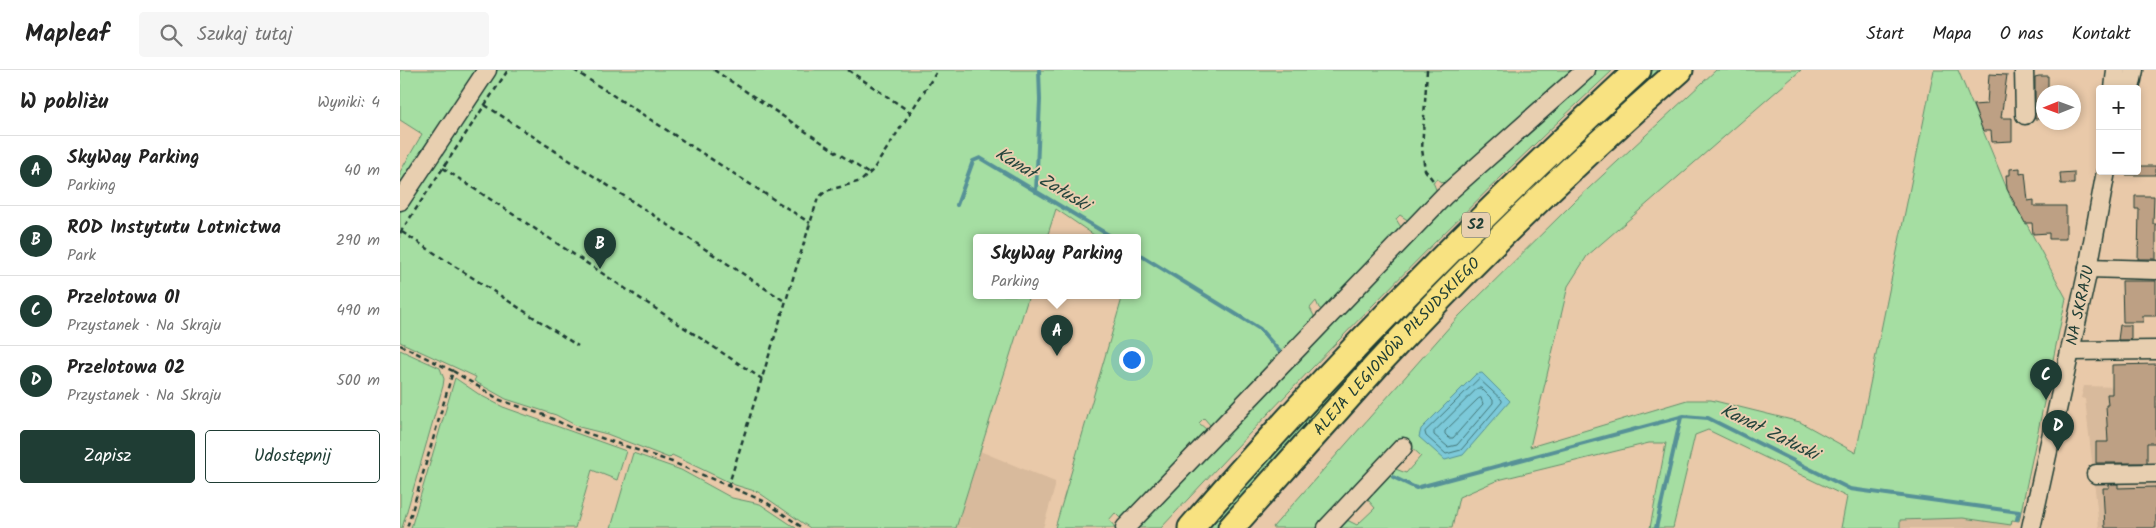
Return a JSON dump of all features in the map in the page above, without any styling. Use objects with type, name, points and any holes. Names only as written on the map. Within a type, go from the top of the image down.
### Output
[{"type":"highway","name":"ALEJA LEGIONÓW PIŁSUDSKIEGO","points":[[1190,528],[1326,377],[1533,167],[1638,70]]},
{"type":"highway","name":"ALEJA LEGIONÓW PIŁSUDSKIEGO","points":[[1231,528],[1378,364],[1468,271],[1563,177],[1680,70]]},
{"type":"street","points":[[400,201],[487,70]]},
{"type":"street","points":[[1125,528],[1444,196],[1586,70]]},
{"type":"street","points":[[2024,70],[2025,115]]},
{"type":"street","points":[[2104,70],[2104,85]]},
{"type":"street","points":[[2114,85],[2116,70]]},
{"type":"street","points":[[2131,85],[2134,70]]},
{"type":"street","name":"NA SKRAJU","points":[[2031,528],[2088,268],[2105,175]]},
{"type":"street","points":[[2088,268],[2156,270]]},
{"type":"street","points":[[2070,351],[2156,350]]},
{"type":"street","points":[[1327,528],[1403,447]]},
{"type":"street","points":[[2096,474],[2156,473]]},
{"type":"path","points":[[508,70],[401,233],[578,346]]},
{"type":"path","points":[[574,70],[810,223]]},
{"type":"path","points":[[714,70],[869,174]]},
{"type":"path","points":[[848,70],[910,112]]},
{"type":"path","points":[[728,487],[818,198],[822,193],[861,181],[869,174],[938,70]]},
{"type":"path","points":[[1427,70],[1422,149],[1425,170],[1435,183]]},
{"type":"path","points":[[485,105],[786,302]]},
{"type":"path","points":[[443,168],[762,380]]},
{"type":"path","points":[[400,345],[453,371],[500,400],[672,462],[766,502],[803,528]]},
{"type":"path","points":[[407,528],[453,371]]},
{"type":"shaded area","points":[[2084,386],[2156,388],[2156,469],[2093,470],[2085,399],[2081,398]]},
{"type":"shaded area","points":[[980,451],[1055,482],[1043,528],[956,528]]},
{"type":"shaded area","points":[[2156,478],[2156,528],[2099,528],[2094,480]]},
{"type":"shaded area","points":[[1900,502],[2012,520],[2010,528],[1895,528]]},
{"type":"green space","points":[[400,70],[482,70],[400,194],[400,172],[422,134],[400,120]]},
{"type":"green space","points":[[491,70],[1581,70],[1446,186],[1437,179],[1433,182],[1437,192],[1409,221],[1400,215],[1396,219],[1402,229],[1323,311],[1319,308],[1316,301],[1310,308],[1314,321],[1215,426],[1210,425],[1204,418],[1199,423],[1207,430],[1207,433],[1122,520],[1115,513],[1109,520],[1116,528],[1055,528],[1122,299],[1141,299],[1141,234],[1093,234],[1056,209],[1048,234],[973,234],[973,299],[1028,299],[956,528],[810,528],[758,492],[735,485],[672,455],[669,458],[607,434],[579,427],[556,415],[506,399],[474,381],[476,377],[400,342],[400,206]]},
{"type":"green space","points":[[1595,70],[1613,70],[1439,238],[1271,411],[1161,528],[1135,528],[1445,202]]},
{"type":"green space","points":[[1653,70],[1663,70],[1246,493],[1217,528],[1207,528],[1368,350],[1424,292],[1537,179]]},
{"type":"green space","points":[[1716,70],[1801,70],[1587,256],[1568,286],[1530,447],[1687,400],[1711,400],[1800,422],[1856,453],[1934,70],[1958,70],[2012,201],[2026,223],[2066,298],[2019,521],[2012,520],[2011,525],[1963,518],[1900,520],[1900,528],[1841,528],[1847,497],[1708,430],[1695,435],[1673,528],[1650,528],[1666,443],[1649,443],[1498,480],[1459,497],[1452,528],[1330,528],[1347,520],[1357,525],[1375,508],[1369,501],[1367,494],[1393,468],[1406,473],[1421,456],[1404,440],[1322,528],[1272,528],[1459,316],[1575,201]]},
{"type":"green space","points":[[400,350],[440,368],[444,379],[402,528],[400,528]]},
{"type":"green space","points":[[455,378],[480,395],[503,407],[626,451],[617,480],[592,470],[575,528],[411,528]]},
{"type":"green space","points":[[633,453],[681,470],[732,498],[760,504],[796,528],[611,528]]},
{"type":"water","points":[[1482,373],[1510,401],[1463,455],[1445,460],[1419,437],[1421,429],[1476,374]]},
{"type":"building","points":[[1989,74],[2007,75],[2001,118],[2012,118],[2012,141],[1992,142],[1991,131],[1983,131],[1973,105],[1987,104]]},
{"type":"building","points":[[2048,76],[2048,85],[2036,85],[2036,119],[2035,119],[2035,77]]},
{"type":"building","points":[[2141,166],[2156,166],[2156,175],[2141,175]]},
{"type":"building","points":[[2020,168],[2020,174],[2025,173],[2028,201],[2034,200],[2034,206],[2066,206],[2066,239],[2049,239],[2049,233],[2033,234],[2032,223],[2025,223],[2007,189],[2006,175],[2010,175],[2010,169]]},
{"type":"building","points":[[2074,172],[2074,184],[2061,184],[2060,173]]},
{"type":"building","points":[[2135,196],[2154,196],[2153,224],[2156,224],[2156,259],[2138,259],[2139,209],[2135,209]]},
{"type":"building","points":[[2122,281],[2156,281],[2156,316],[2143,316],[2143,322],[2123,322]]},
{"type":"building","points":[[2120,325],[2131,325],[2131,340],[2118,340]]},
{"type":"building","points":[[2156,364],[2156,443],[2147,443],[2147,463],[2096,463],[2096,442],[2108,442],[2106,405],[2108,405],[2107,394],[2112,394],[2112,365]]},
{"type":"building","points":[[2109,484],[2118,484],[2118,488],[2156,487],[2156,528],[2105,528],[2103,488],[2109,488]]},
{"type":"waterway","points":[[1036,192],[1040,100],[1039,70]]},
{"type":"waterway","name":"Kanał Załuski","points":[[957,205],[973,161],[980,158],[1107,234]]},
{"type":"waterway","name":"Kanał Załuski","points":[[1141,255],[1260,329],[1280,352]]},
{"type":"waterway","name":"Kanał Załuski","points":[[1393,477],[1416,488],[1684,416],[1708,418],[1850,489],[2019,512],[2017,519]]},
{"type":"waterway","points":[[1656,528],[1681,417]]},
{"type":"place","name":"ROD Instytutu Lotnictwa","points":[[600,269]]},
{"type":"place","name":"SkyWay Parking","points":[[1057,356]]},
{"type":"place","name":"Przelotowa 01","points":[[2046,400]]},
{"type":"place","name":"Przelotowa 02","points":[[2058,451]]}]
